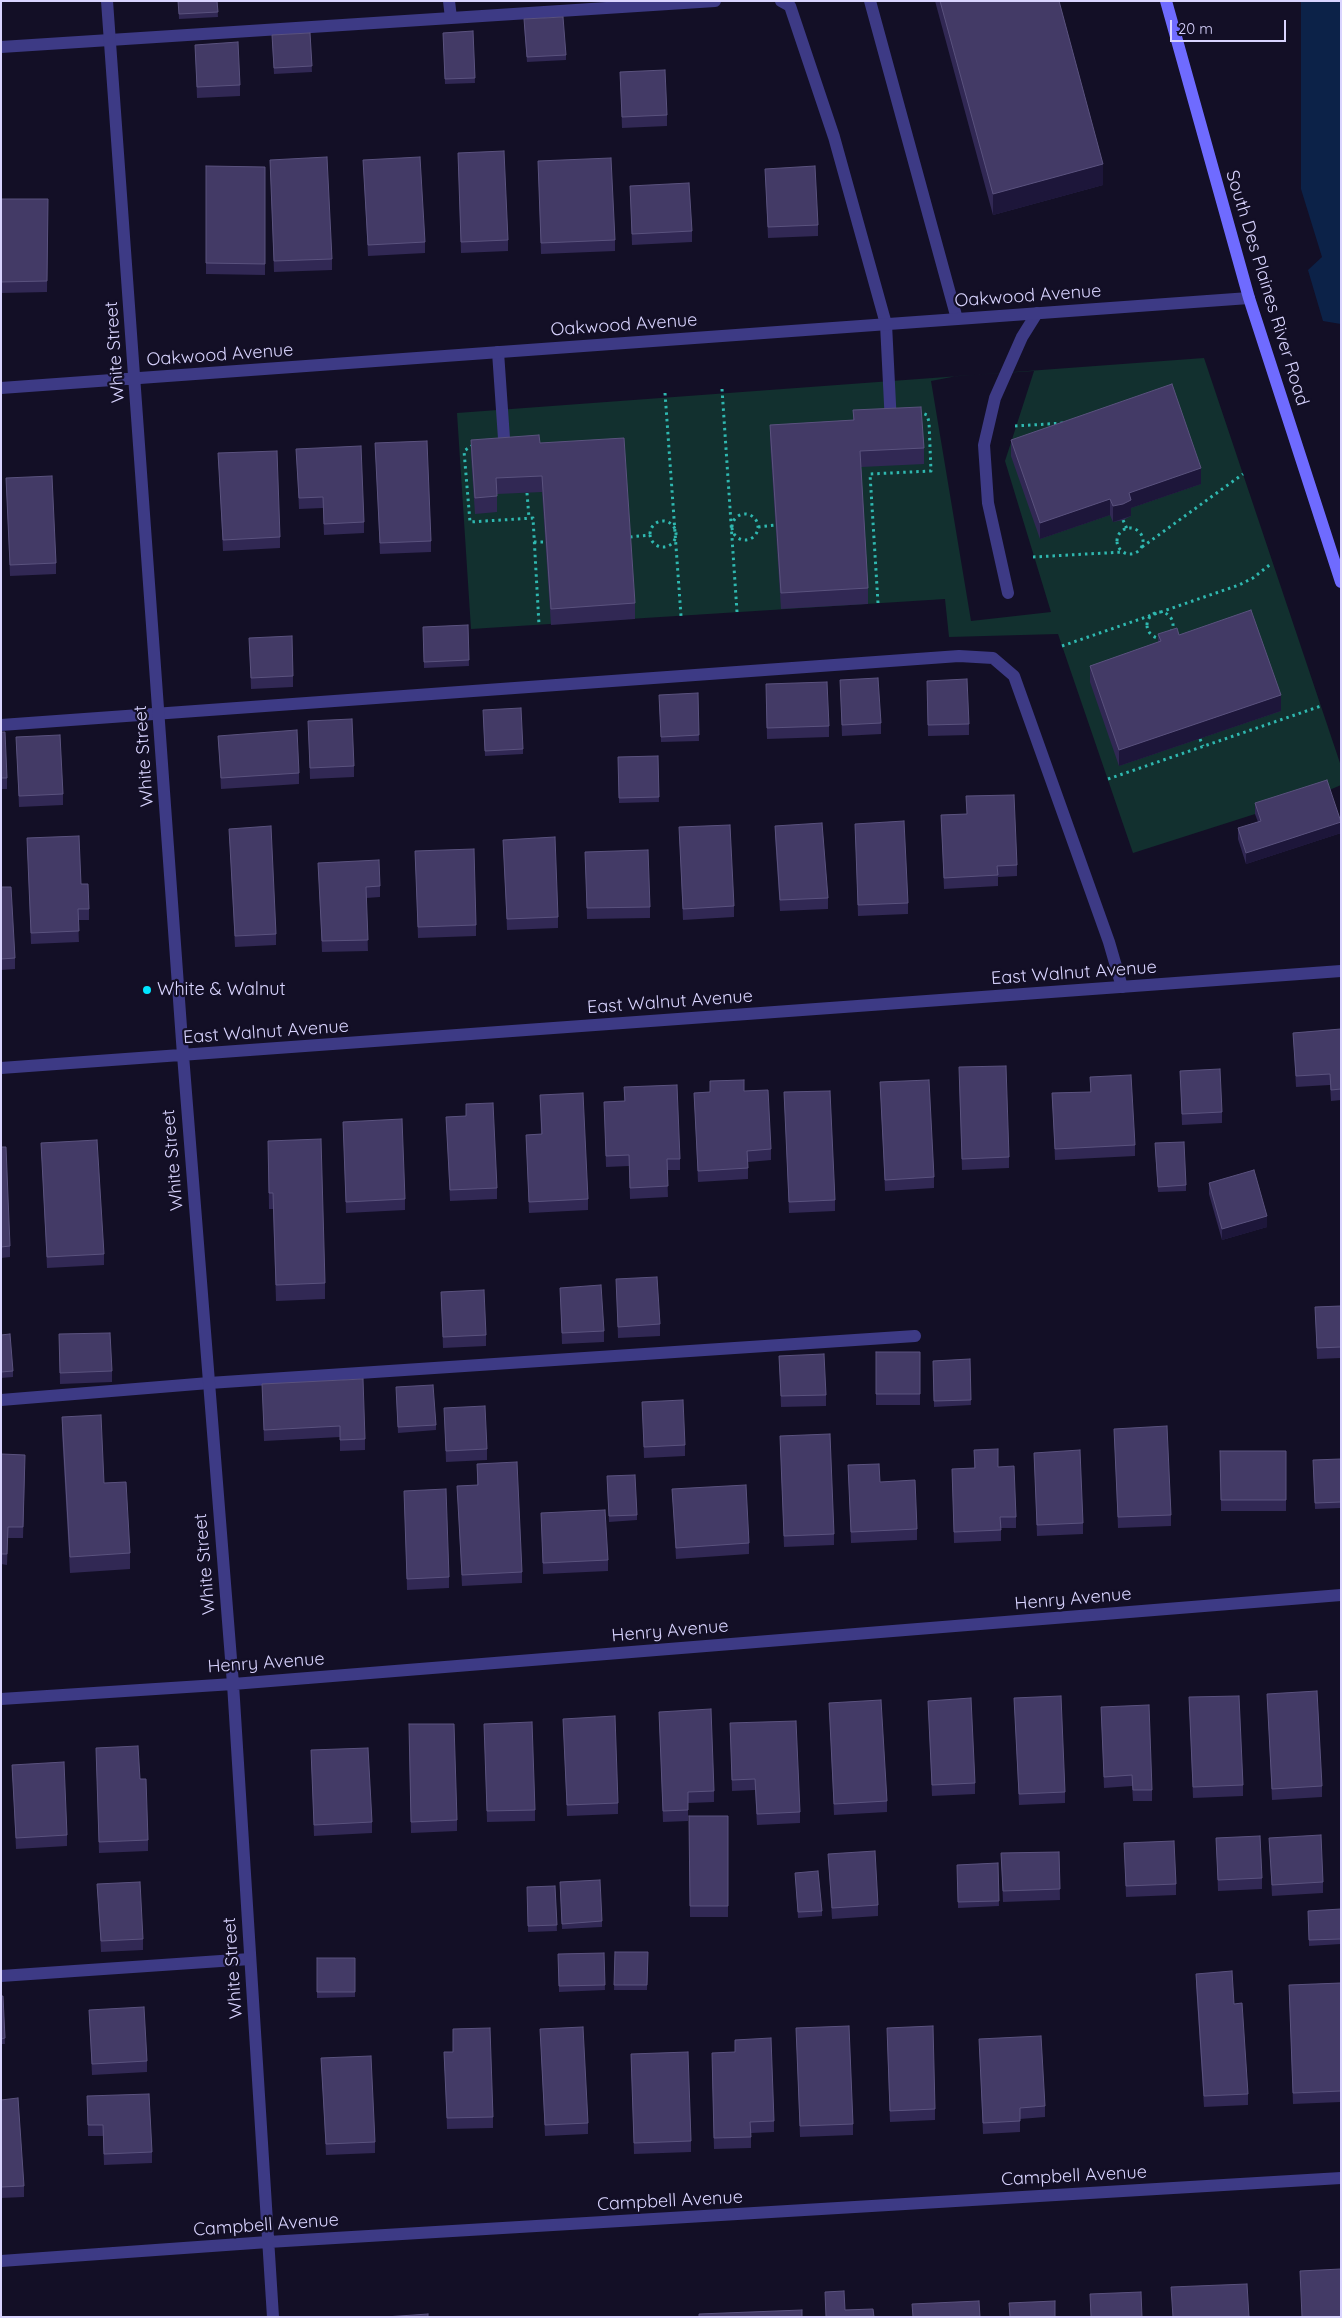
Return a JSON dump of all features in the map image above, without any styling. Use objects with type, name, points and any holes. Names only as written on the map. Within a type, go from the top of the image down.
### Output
[{"type":"main road","name":"South Des Plaines River Road","points":[[1166,1],[1249,298],[1341,582]]},
{"type":"street","name":"White Street","points":[[108,1],[183,1055],[233,1684],[274,2317]]},
{"type":"street","points":[[449,1],[451,18]]},
{"type":"street","points":[[1,47],[451,18],[555,6],[715,1]]},
{"type":"street","points":[[781,1],[790,6],[834,137],[886,324],[891,424]]},
{"type":"street","points":[[870,1],[958,319]]},
{"type":"street","name":"Oakwood Avenue","points":[[1,388],[1249,298]]},
{"type":"street","points":[[1008,593],[988,503],[984,445],[995,398],[1022,337],[1037,313]]},
{"type":"street","points":[[498,352],[505,453]]},
{"type":"street","points":[[1,725],[949,657],[993,658],[1014,676],[1109,942],[1122,987]]},
{"type":"street","name":"East Walnut Avenue","points":[[1,1068],[1341,971]]},
{"type":"street","points":[[1,1400],[209,1383],[915,1336]]},
{"type":"street","name":"Henry Avenue","points":[[1,1698],[233,1684],[1341,1595]]},
{"type":"street","points":[[1,1976],[250,1958]]},
{"type":"street","name":"Campbell Avenue","points":[[1,2261],[268,2242],[1341,2178]]},
{"type":"path","points":[[722,389],[737,612]]},
{"type":"path","points":[[665,393],[681,616]]},
{"type":"path","points":[[878,603],[870,474],[931,471],[929,422],[926,415],[890,398]]},
{"type":"path","points":[[989,423],[1016,426],[1071,422]]},
{"type":"path","points":[[503,427],[464,451],[470,522],[533,518],[539,625]]},
{"type":"path","points":[[1033,557],[1123,552],[1131,554],[1243,474]]},
{"type":"path","points":[[527,493],[529,518]]},
{"type":"path","points":[[732,524],[736,517],[748,514],[755,519],[758,527],[756,534],[750,540],[741,540],[732,533]]},
{"type":"path","points":[[863,520],[873,519]]},
{"type":"path","points":[[1123,520],[1127,528],[1139,532],[1142,539],[1142,547]]},
{"type":"path","points":[[675,531],[670,524],[662,521],[654,524],[650,535],[653,543],[664,548],[672,544],[676,536]]},
{"type":"path","points":[[758,527],[776,525]]},
{"type":"path","points":[[1123,552],[1118,547],[1116,539],[1120,532],[1127,528]]},
{"type":"path","points":[[630,537],[650,535]]},
{"type":"path","points":[[534,542],[545,542]]},
{"type":"path","points":[[1062,646],[1239,584],[1252,578],[1272,563]]},
{"type":"path","points":[[1156,612],[1164,612],[1173,622],[1172,631],[1165,637],[1154,636],[1148,630],[1148,622],[1156,612]]},
{"type":"path","points":[[1165,637],[1166,642]]},
{"type":"path","points":[[1108,779],[1321,706]]},
{"type":"path","points":[[1200,738],[1203,746]]},
{"type":"green space","points":[[1204,358],[1341,766],[1341,785],[1133,853],[1058,634],[949,637],[945,599],[471,629],[457,413],[955,376],[931,381],[971,621],[1051,612],[1005,461],[1034,371],[978,375]]},
{"type":"water","points":[[1301,1],[1341,1],[1341,324],[1323,321],[1308,270],[1322,257],[1301,189]]},
{"type":"building","points":[[178,1],[217,1],[218,12],[179,14]]},
{"type":"building","points":[[940,1],[1059,1],[1103,164],[993,194]]},
{"type":"building","points":[[563,17],[566,55],[527,57],[524,19]]},
{"type":"building","points":[[473,31],[475,78],[445,79],[443,33]]},
{"type":"building","points":[[310,33],[312,66],[274,68],[272,35]]},
{"type":"building","points":[[238,42],[240,85],[197,87],[195,45]]},
{"type":"building","points":[[665,70],[667,115],[622,117],[620,72]]},
{"type":"building","points":[[504,151],[508,240],[461,242],[458,153]]},
{"type":"building","points":[[327,157],[332,259],[274,261],[270,160]]},
{"type":"building","points":[[420,157],[425,242],[368,245],[363,160]]},
{"type":"building","points":[[611,158],[615,240],[541,243],[538,161]]},
{"type":"building","points":[[206,166],[265,167],[265,264],[206,263]]},
{"type":"building","points":[[815,166],[818,225],[768,227],[765,169]]},
{"type":"building","points":[[689,183],[692,231],[632,234],[630,186]]},
{"type":"building","points":[[1,199],[48,199],[47,281],[1,282]]},
{"type":"building","points":[[1172,384],[1201,468],[1129,493],[1131,500],[1123,504],[1113,506],[1110,499],[1040,523],[1011,440]]},
{"type":"building","points":[[921,407],[924,448],[860,451],[868,588],[781,593],[770,425],[854,420],[853,410]]},
{"type":"building","points":[[539,435],[540,443],[624,438],[635,603],[551,609],[542,476],[496,478],[497,496],[475,498],[471,440]]},
{"type":"building","points":[[427,441],[431,541],[380,543],[375,443]]},
{"type":"building","points":[[361,446],[364,522],[324,524],[323,497],[299,498],[296,449]]},
{"type":"building","points":[[277,451],[280,537],[223,540],[218,453]]},
{"type":"building","points":[[52,476],[56,563],[10,565],[6,478]]},
{"type":"building","points":[[1251,610],[1281,695],[1119,750],[1090,666],[1161,641],[1158,634],[1177,628],[1179,635]]},
{"type":"building","points":[[468,625],[469,660],[424,662],[423,627]]},
{"type":"building","points":[[292,636],[293,676],[251,678],[249,638]]},
{"type":"building","points":[[878,678],[881,723],[842,725],[840,680]]},
{"type":"building","points":[[967,679],[969,724],[928,725],[927,681]]},
{"type":"building","points":[[827,682],[829,726],[767,728],[766,684]]},
{"type":"building","points":[[698,693],[699,735],[661,737],[659,695]]},
{"type":"building","points":[[521,708],[523,749],[485,751],[483,710]]},
{"type":"building","points":[[352,719],[354,766],[310,768],[308,721]]},
{"type":"building","points":[[297,730],[299,773],[221,778],[218,736]]},
{"type":"building","points":[[1,732],[5,732],[7,778],[1,778]]},
{"type":"building","points":[[60,735],[63,794],[19,796],[16,737]]},
{"type":"building","points":[[658,756],[659,797],[619,798],[618,757]]},
{"type":"building","points":[[1327,780],[1341,822],[1246,853],[1238,828],[1261,821],[1255,803]]},
{"type":"building","points":[[1014,795],[1017,865],[997,866],[998,875],[944,878],[941,815],[967,814],[966,796]]},
{"type":"building","points":[[904,821],[908,903],[858,905],[855,824]]},
{"type":"building","points":[[822,823],[828,898],[780,900],[775,826]]},
{"type":"building","points":[[730,825],[734,906],[683,909],[679,827]]},
{"type":"building","points":[[271,826],[276,934],[235,936],[229,829]]},
{"type":"building","points":[[79,836],[81,884],[88,884],[89,909],[78,909],[79,931],[31,933],[27,838]]},
{"type":"building","points":[[555,837],[558,917],[507,919],[503,840]]},
{"type":"building","points":[[474,849],[476,925],[418,927],[415,851]]},
{"type":"building","points":[[648,850],[650,907],[587,908],[585,852]]},
{"type":"building","points":[[379,860],[380,886],[366,887],[368,940],[322,941],[318,863]]},
{"type":"building","points":[[1,887],[11,887],[15,958],[1,959]]},
{"type":"building","points":[[1341,1029],[1341,1089],[1331,1090],[1330,1074],[1296,1076],[1293,1033]]},
{"type":"building","points":[[1006,1066],[1009,1157],[962,1159],[959,1067]]},
{"type":"building","points":[[1220,1069],[1222,1112],[1182,1114],[1180,1071]]},
{"type":"building","points":[[1131,1075],[1135,1145],[1055,1149],[1052,1093],[1091,1092],[1090,1077]]},
{"type":"building","points":[[744,1080],[744,1091],[768,1090],[771,1149],[747,1151],[748,1168],[698,1171],[694,1093],[710,1092],[710,1081]]},
{"type":"building","points":[[929,1080],[934,1177],[885,1180],[880,1082]]},
{"type":"building","points":[[677,1085],[680,1159],[667,1159],[668,1186],[630,1188],[629,1155],[606,1156],[604,1102],[625,1101],[624,1087]]},
{"type":"building","points":[[830,1091],[835,1200],[789,1202],[784,1092]]},
{"type":"building","points":[[583,1093],[588,1199],[529,1202],[526,1135],[542,1134],[540,1095]]},
{"type":"building","points":[[493,1103],[497,1188],[450,1190],[446,1117],[466,1116],[466,1104]]},
{"type":"building","points":[[402,1119],[405,1199],[346,1202],[343,1122]]},
{"type":"building","points":[[321,1139],[325,1283],[276,1285],[273,1193],[269,1193],[268,1141]]},
{"type":"building","points":[[97,1140],[104,1254],[47,1257],[41,1143]]},
{"type":"building","points":[[1184,1142],[1186,1185],[1158,1187],[1155,1143]]},
{"type":"building","points":[[1,1147],[6,1147],[10,1246],[1,1247]]},
{"type":"building","points":[[1254,1170],[1267,1216],[1222,1229],[1209,1183]]},
{"type":"building","points":[[657,1277],[660,1324],[618,1327],[616,1279]]},
{"type":"building","points":[[601,1285],[604,1331],[562,1333],[560,1288]]},
{"type":"building","points":[[484,1290],[486,1335],[443,1337],[441,1292]]},
{"type":"building","points":[[1341,1306],[1341,1347],[1317,1348],[1315,1307]]},
{"type":"building","points":[[110,1333],[112,1371],[60,1373],[59,1334]]},
{"type":"building","points":[[10,1334],[13,1371],[1,1372],[1,1335]]},
{"type":"building","points":[[876,1352],[920,1352],[920,1394],[876,1394]]},
{"type":"building","points":[[824,1354],[826,1395],[781,1396],[779,1356]]},
{"type":"building","points":[[970,1359],[971,1400],[934,1401],[933,1361]]},
{"type":"building","points":[[363,1379],[365,1439],[340,1440],[340,1426],[264,1430],[262,1384]]},
{"type":"building","points":[[433,1385],[436,1425],[398,1427],[396,1387]]},
{"type":"building","points":[[683,1400],[685,1445],[644,1447],[642,1402]]},
{"type":"building","points":[[485,1406],[487,1449],[446,1451],[444,1408]]},
{"type":"building","points":[[101,1415],[104,1483],[126,1482],[130,1553],[70,1557],[62,1417]]},
{"type":"building","points":[[1167,1426],[1171,1515],[1118,1517],[1114,1429]]},
{"type":"building","points":[[830,1434],[834,1534],[784,1536],[780,1436]]},
{"type":"building","points":[[998,1449],[998,1467],[1014,1466],[1016,1517],[1000,1517],[1001,1530],[954,1532],[952,1469],[975,1468],[974,1450]]},
{"type":"building","points":[[1080,1450],[1083,1523],[1037,1525],[1034,1453]]},
{"type":"building","points":[[1220,1451],[1286,1451],[1286,1500],[1221,1500]]},
{"type":"building","points":[[1,1454],[25,1455],[23,1527],[8,1527],[7,1554],[1,1554]]},
{"type":"building","points":[[1341,1459],[1341,1502],[1315,1503],[1313,1460]]},
{"type":"building","points":[[517,1462],[522,1572],[462,1575],[457,1486],[478,1485],[477,1464]]},
{"type":"building","points":[[879,1464],[880,1482],[915,1480],[917,1529],[851,1532],[848,1465]]},
{"type":"building","points":[[635,1475],[637,1515],[609,1516],[607,1476]]},
{"type":"building","points":[[746,1485],[749,1543],[676,1548],[672,1489]]},
{"type":"building","points":[[446,1489],[449,1577],[407,1579],[404,1491]]},
{"type":"building","points":[[605,1510],[608,1560],[543,1563],[541,1513]]},
{"type":"building","points":[[1317,1691],[1322,1786],[1272,1789],[1267,1694]]},
{"type":"building","points":[[1061,1696],[1065,1792],[1019,1794],[1014,1698]]},
{"type":"building","points":[[1239,1696],[1243,1785],[1193,1787],[1189,1697]]},
{"type":"building","points":[[971,1698],[975,1783],[932,1785],[928,1701]]},
{"type":"building","points":[[881,1700],[887,1801],[834,1804],[829,1703]]},
{"type":"building","points":[[1149,1705],[1152,1790],[1133,1790],[1132,1775],[1104,1777],[1101,1707]]},
{"type":"building","points":[[711,1709],[714,1791],[688,1792],[688,1810],[663,1811],[659,1712]]},
{"type":"building","points":[[615,1716],[618,1803],[567,1805],[563,1719]]},
{"type":"building","points":[[796,1721],[800,1812],[757,1814],[755,1779],[732,1780],[730,1723]]},
{"type":"building","points":[[532,1722],[535,1810],[487,1811],[484,1724]]},
{"type":"building","points":[[409,1724],[454,1724],[457,1820],[411,1822]]},
{"type":"building","points":[[138,1746],[140,1779],[146,1779],[148,1840],[99,1842],[96,1748]]},
{"type":"building","points":[[368,1748],[372,1822],[314,1825],[311,1750]]},
{"type":"building","points":[[64,1762],[67,1835],[16,1838],[12,1765]]},
{"type":"building","points":[[689,1816],[728,1816],[728,1906],[690,1906]]},
{"type":"building","points":[[1321,1835],[1323,1882],[1272,1885],[1269,1838]]},
{"type":"building","points":[[1260,1836],[1262,1878],[1218,1880],[1216,1838]]},
{"type":"building","points":[[1174,1841],[1176,1884],[1126,1886],[1124,1843]]},
{"type":"building","points":[[875,1851],[878,1905],[832,1908],[828,1854]]},
{"type":"building","points":[[1059,1852],[1060,1889],[1003,1891],[1001,1853]]},
{"type":"building","points":[[998,1863],[999,1901],[958,1902],[957,1865]]},
{"type":"building","points":[[818,1871],[822,1911],[798,1912],[795,1873]]},
{"type":"building","points":[[600,1880],[602,1921],[562,1924],[560,1882]]},
{"type":"building","points":[[140,1882],[143,1939],[101,1941],[97,1884]]},
{"type":"building","points":[[555,1886],[557,1925],[528,1926],[527,1887]]},
{"type":"building","points":[[1341,1909],[1341,1939],[1309,1940],[1308,1911]]},
{"type":"building","points":[[615,1952],[648,1952],[647,1985],[614,1985]]},
{"type":"building","points":[[604,1953],[605,1985],[559,1986],[558,1954]]},
{"type":"building","points":[[317,1958],[355,1958],[355,1992],[317,1992]]},
{"type":"building","points":[[1232,1971],[1234,2004],[1242,2003],[1248,2094],[1204,2096],[1196,1974]]},
{"type":"building","points":[[1341,1983],[1341,2091],[1293,2093],[1289,1985]]},
{"type":"building","points":[[1,1996],[3,1996],[5,2038],[1,2039]]},
{"type":"building","points":[[144,2007],[147,2061],[92,2064],[89,2010]]},
{"type":"building","points":[[849,2026],[853,2124],[800,2126],[796,2028]]},
{"type":"building","points":[[933,2026],[935,2109],[890,2111],[887,2028]]},
{"type":"building","points":[[583,2027],[588,2123],[545,2125],[540,2029]]},
{"type":"building","points":[[490,2028],[493,2117],[447,2118],[444,2052],[453,2052],[453,2029]]},
{"type":"building","points":[[1041,2036],[1045,2106],[1020,2108],[1020,2121],[983,2123],[979,2039]]},
{"type":"building","points":[[771,2038],[774,2121],[750,2122],[751,2137],[714,2138],[712,2053],[735,2052],[735,2040]]},
{"type":"building","points":[[688,2052],[691,2141],[634,2143],[631,2054]]},
{"type":"building","points":[[371,2056],[375,2142],[326,2144],[321,2058]]},
{"type":"building","points":[[149,2094],[152,2152],[104,2154],[103,2125],[88,2125],[87,2096]]},
{"type":"building","points":[[18,2098],[24,2186],[1,2187],[1,2100]]},
{"type":"building","points":[[1341,2269],[1341,2317],[1302,2317],[1300,2271]]},
{"type":"building","points":[[1247,2284],[1249,2317],[1173,2317],[1171,2287]]},
{"type":"building","points":[[844,2291],[845,2310],[873,2309],[874,2317],[826,2317],[825,2292]]},
{"type":"building","points":[[1141,2292],[1142,2317],[1091,2317],[1090,2294]]},
{"type":"building","points":[[979,2301],[980,2317],[913,2317],[912,2304]]},
{"type":"building","points":[[1055,2301],[1055,2317],[1010,2317],[1009,2303]]},
{"type":"building","points":[[802,2310],[802,2317],[699,2317],[699,2314]]},
{"type":"building","points":[[428,2314],[428,2317],[385,2317]]},
{"type":"place","name":"White & Walnut","points":[[147,990]]}]
